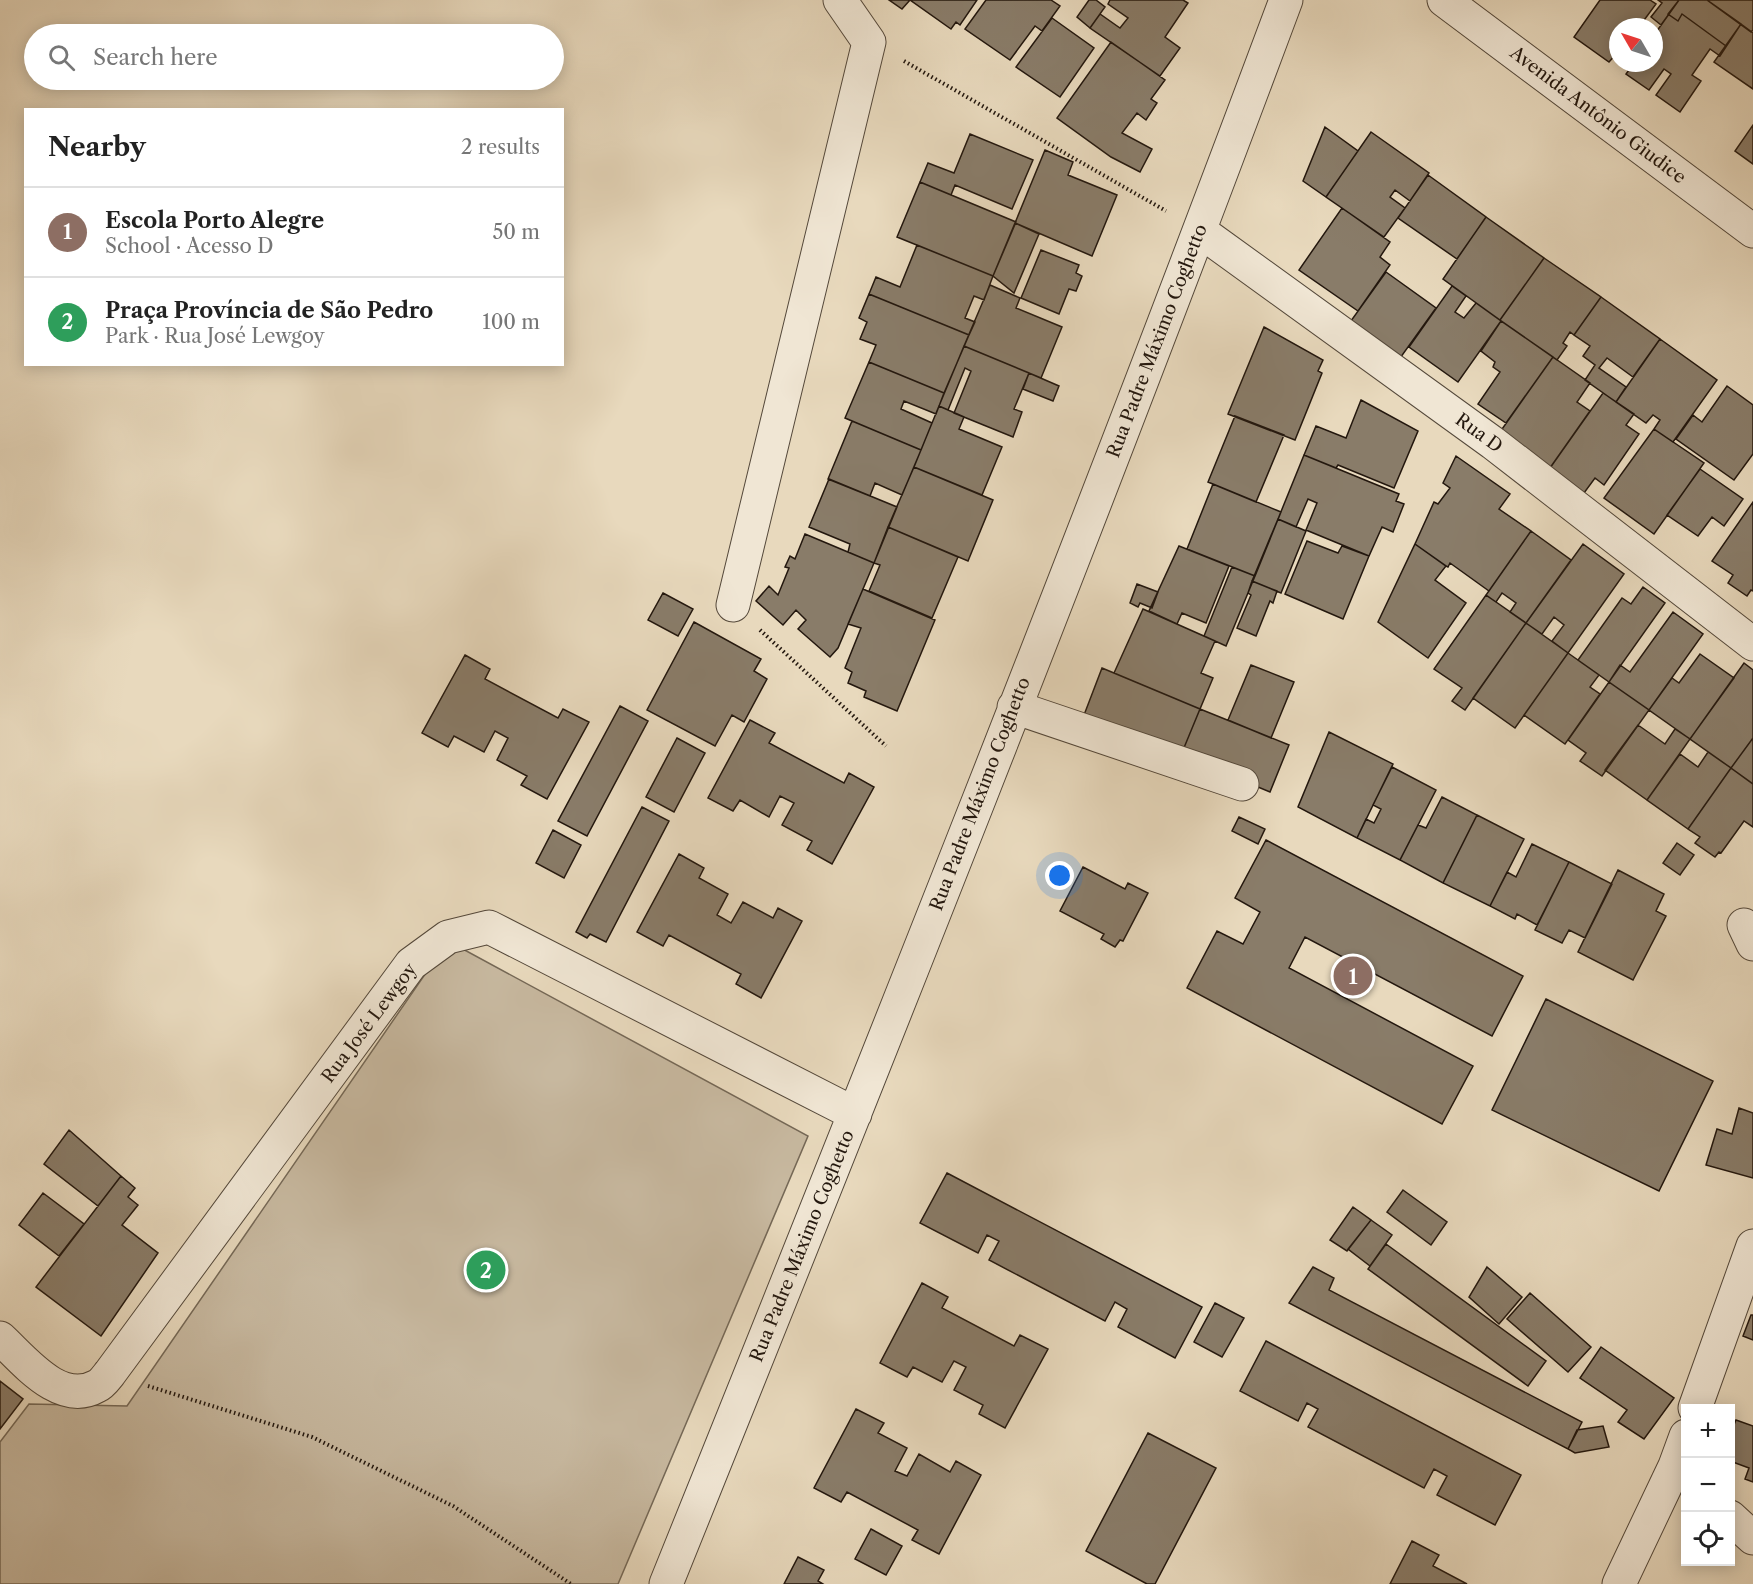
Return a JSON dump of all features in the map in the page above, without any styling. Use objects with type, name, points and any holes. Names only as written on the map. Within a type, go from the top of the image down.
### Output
[{"type":"street","points":[[733,605],[869,42],[840,0]]},
{"type":"street","name":"Rua Padre Máximo Coghetto","points":[[666,1584],[855,1114],[1200,231],[1286,0]]},
{"type":"street","name":"Avenida Antônio Giudice","points":[[1444,0],[1753,231]]},
{"type":"street","name":"Rua D","points":[[1200,231],[1493,442],[1753,644]]},
{"type":"street","points":[[1014,707],[1242,784]]},
{"type":"street","name":"Rua José Lewgoy","points":[[0,1338],[45,1379],[63,1389],[81,1392],[98,1386],[110,1374],[411,964],[448,937],[489,927],[855,1114]]},
{"type":"street","points":[[1696,1404],[1753,1246]]},
{"type":"street","points":[[1619,1584],[1681,1461]]},
{"type":"street","points":[[1735,1521],[1753,1538]]},
{"type":"path","points":[[869,42],[1200,231]]},
{"type":"path","points":[[733,605],[886,746]]},
{"type":"path","points":[[110,1374],[312,1437],[453,1506],[571,1584]]},
{"type":"shaded area","points":[[448,941],[808,1136],[618,1584],[0,1584],[0,1442],[29,1404],[127,1406]]},
{"type":"building","points":[[889,0],[910,0],[902,9]]},
{"type":"building","points":[[910,0],[977,0],[960,25],[956,22],[951,29]]},
{"type":"building","points":[[986,0],[1051,0],[1060,6],[1042,31],[1035,26],[1010,60],[965,29]]},
{"type":"building","points":[[1089,0],[1096,0],[1105,7],[1090,28],[1077,17]]},
{"type":"building","points":[[1110,0],[1183,0],[1188,3],[1165,37],[1180,48],[1160,76],[1090,28],[1100,14],[1120,28],[1128,18],[1108,4]]},
{"type":"building","points":[[1600,0],[1650,0],[1656,4],[1646,18],[1609,18],[1609,62],[1574,37]]},
{"type":"building","points":[[1658,0],[1679,0],[1663,22],[1663,18],[1651,17],[1662,3]]},
{"type":"building","points":[[1679,0],[1707,0],[1741,24],[1720,56],[1710,49],[1692,75],[1701,81],[1680,112],[1656,95],[1671,74],[1663,70],[1663,22]]},
{"type":"building","points":[[1679,0],[1707,0],[1741,24],[1726,46],[1682,14],[1678,21],[1668,14]]},
{"type":"building","points":[[1707,0],[1753,0],[1753,30],[1751,32]]},
{"type":"building","points":[[1052,18],[1094,48],[1060,97],[1016,67]]},
{"type":"building","points":[[1741,24],[1753,33],[1753,89],[1714,62]]},
{"type":"building","points":[[1111,42],[1165,80],[1151,99],[1157,103],[1146,120],[1137,113],[1122,133],[1152,149],[1140,172],[1111,157],[1057,118]]},
{"type":"building","points":[[1627,72],[1662,72],[1649,90],[1626,74]]},
{"type":"building","points":[[1753,125],[1753,164],[1735,151]]},
{"type":"building","points":[[1325,127],[1358,151],[1326,197],[1303,181]]},
{"type":"building","points":[[1371,132],[1429,173],[1410,201],[1395,190],[1390,197],[1405,208],[1384,237],[1326,197]]},
{"type":"building","points":[[970,134],[1033,160],[1012,209],[955,185],[951,195],[920,182],[928,163],[954,173]]},
{"type":"building","points":[[1045,150],[1073,162],[1068,175],[1117,195],[1092,256],[1015,223]]},
{"type":"building","points":[[1428,175],[1486,217],[1457,259],[1398,218]]},
{"type":"building","points":[[920,182],[1016,222],[993,276],[897,237]]},
{"type":"building","points":[[1342,208],[1390,242],[1380,257],[1390,265],[1358,311],[1299,270]]},
{"type":"building","points":[[1486,217],[1544,258],[1500,320],[1443,279]]},
{"type":"building","points":[[1015,223],[1039,234],[1014,293],[993,276]]},
{"type":"building","points":[[917,245],[993,276],[984,300],[974,296],[965,318],[975,322],[969,335],[869,294],[876,277],[900,287]]},
{"type":"building","points":[[1041,250],[1079,265],[1076,273],[1082,276],[1076,291],[1069,289],[1059,314],[1021,298]]},
{"type":"building","points":[[1544,258],[1601,297],[1574,335],[1570,332],[1563,343],[1567,346],[1557,360],[1500,320]]},
{"type":"building","points":[[1386,272],[1436,308],[1398,361],[1348,325]]},
{"type":"building","points":[[990,285],[1020,298],[1016,308],[1062,327],[1041,378],[964,346]]},
{"type":"building","points":[[1452,286],[1466,296],[1455,312],[1464,318],[1476,303],[1501,321],[1458,382],[1409,347]]},
{"type":"building","points":[[869,294],[969,335],[944,393],[869,362],[876,345],[860,339],[867,322],[859,318]]},
{"type":"building","points":[[1601,297],[1660,339],[1633,377],[1607,358],[1599,368],[1626,387],[1616,402],[1585,380],[1595,365],[1583,356],[1590,346],[1574,335]]},
{"type":"building","points":[[1501,321],[1553,357],[1506,423],[1478,404],[1500,372],[1493,367],[1495,362],[1481,351]]},
{"type":"building","points":[[1264,327],[1323,360],[1318,371],[1322,373],[1295,440],[1228,414]]},
{"type":"building","points":[[1660,339],[1717,380],[1673,442],[1654,429],[1660,420],[1653,415],[1646,423],[1616,402]]},
{"type":"building","points":[[964,346],[1029,373],[1014,409],[1022,412],[1013,437],[954,413],[971,371],[965,368],[948,410],[939,406]]},
{"type":"building","points":[[1553,357],[1590,383],[1577,402],[1590,411],[1545,475],[1495,439]]},
{"type":"building","points":[[869,362],[944,393],[936,414],[904,401],[901,409],[932,423],[921,450],[845,418]]},
{"type":"building","points":[[1029,373],[1059,386],[1053,401],[1023,389]]},
{"type":"building","points":[[1727,386],[1753,405],[1753,454],[1734,480],[1676,439],[1693,415],[1702,422]]},
{"type":"building","points":[[1603,393],[1634,414],[1626,425],[1639,434],[1604,485],[1595,478],[1584,493],[1550,468]]},
{"type":"building","points":[[1361,400],[1418,431],[1394,488],[1338,465],[1336,468],[1304,455],[1316,426],[1346,438]]},
{"type":"building","points":[[939,406],[964,417],[959,429],[1002,447],[982,495],[914,467]]},
{"type":"building","points":[[1235,416],[1284,435],[1256,502],[1208,482]]},
{"type":"building","points":[[852,421],[921,450],[902,495],[875,483],[870,496],[828,479]]},
{"type":"building","points":[[1654,429],[1704,463],[1654,534],[1604,498]]},
{"type":"building","points":[[1304,455],[1399,494],[1396,501],[1404,504],[1393,532],[1382,527],[1369,556],[1306,530],[1317,503],[1308,499],[1296,527],[1278,519]]},
{"type":"building","points":[[1456,456],[1510,494],[1499,509],[1531,531],[1489,591],[1450,563],[1448,567],[1446,566],[1415,544],[1434,502],[1438,504],[1450,488],[1443,483]]},
{"type":"building","points":[[914,467],[993,500],[968,561],[888,527]]},
{"type":"building","points":[[1700,469],[1743,499],[1724,526],[1712,517],[1698,536],[1667,515]]},
{"type":"building","points":[[829,479],[897,507],[874,563],[848,552],[850,544],[809,527]]},
{"type":"building","points":[[1213,484],[1281,512],[1255,576],[1187,549]]},
{"type":"building","points":[[1753,502],[1753,591],[1751,590],[1747,596],[1728,583],[1733,575],[1712,561]]},
{"type":"building","points":[[1278,519],[1306,531],[1281,593],[1252,581]]},
{"type":"building","points":[[888,527],[958,557],[932,618],[869,591],[880,565],[874,563]]},
{"type":"building","points":[[1531,531],[1571,560],[1526,623],[1510,612],[1516,603],[1502,593],[1496,602],[1486,595]]},
{"type":"building","points":[[805,534],[874,563],[838,648],[830,657],[798,629],[806,620],[796,610],[783,625],[756,601],[769,586],[778,595],[789,568],[785,567],[790,556],[795,559]]},
{"type":"building","points":[[1307,541],[1338,553],[1342,546],[1369,556],[1343,619],[1285,594]]},
{"type":"building","points":[[1415,544],[1446,566],[1435,580],[1466,603],[1428,658],[1378,622]]},
{"type":"building","points":[[1583,544],[1624,574],[1568,653],[1552,641],[1564,625],[1554,617],[1542,634],[1526,623]]},
{"type":"building","points":[[1179,546],[1229,566],[1206,623],[1182,613],[1177,624],[1149,611]]},
{"type":"building","points":[[1232,567],[1255,576],[1226,646],[1204,636]]},
{"type":"building","points":[[1252,581],[1277,591],[1273,603],[1270,601],[1256,636],[1237,628],[1251,595],[1248,593]]},
{"type":"building","points":[[1137,584],[1158,592],[1152,608],[1140,603],[1138,607],[1130,603]]},
{"type":"building","points":[[1643,587],[1665,603],[1609,682],[1578,660],[1622,598],[1631,604]]},
{"type":"building","points":[[863,589],[935,620],[897,711],[864,697],[866,691],[848,683],[852,672],[845,668],[861,628],[848,624]]},
{"type":"building","points":[[663,593],[693,609],[678,636],[648,620]]},
{"type":"building","points":[[1486,595],[1526,623],[1465,710],[1452,701],[1462,688],[1434,669]]},
{"type":"building","points":[[1143,609],[1215,641],[1201,673],[1213,678],[1200,709],[1114,673]]},
{"type":"building","points":[[1673,612],[1703,634],[1649,710],[1609,682],[1620,665],[1630,672]]},
{"type":"building","points":[[694,622],[761,659],[754,671],[767,679],[744,722],[732,715],[715,746],[647,710]]},
{"type":"building","points":[[1526,623],[1568,653],[1515,728],[1473,698]]},
{"type":"building","points":[[1568,653],[1599,675],[1590,687],[1600,694],[1565,744],[1524,715]]},
{"type":"building","points":[[1700,654],[1734,678],[1690,739],[1649,710],[1672,678],[1679,683]]},
{"type":"building","points":[[465,655],[490,669],[485,679],[558,718],[563,709],[589,722],[547,799],[521,785],[527,776],[497,760],[508,738],[495,731],[484,752],[454,736],[448,747],[422,733]]},
{"type":"building","points":[[1744,663],[1753,670],[1753,738],[1731,768],[1690,739]]},
{"type":"building","points":[[1251,665],[1294,682],[1271,738],[1228,720]]},
{"type":"building","points":[[1102,668],[1200,709],[1181,755],[1084,715]]},
{"type":"building","points":[[1609,682],[1649,710],[1602,776],[1580,761],[1586,753],[1568,740]]},
{"type":"building","points":[[620,706],[648,721],[587,836],[558,821]]},
{"type":"building","points":[[1200,709],[1289,745],[1270,792],[1181,755]]},
{"type":"building","points":[[750,720],[775,733],[769,743],[844,783],[849,773],[874,787],[832,864],[807,850],[812,841],[782,825],[794,803],[780,796],[769,817],[740,800],[733,811],[708,798]]},
{"type":"building","points":[[1638,725],[1665,744],[1675,729],[1690,739],[1647,800],[1605,770]]},
{"type":"building","points":[[1329,732],[1393,764],[1357,838],[1298,807]]},
{"type":"building","points":[[677,738],[705,753],[674,812],[646,797]]},
{"type":"building","points":[[1753,738],[1753,784],[1731,768]]},
{"type":"building","points":[[1708,752],[1731,768],[1688,829],[1647,800],[1680,754],[1698,767]]},
{"type":"building","points":[[1392,767],[1436,790],[1400,860],[1357,838],[1366,819],[1374,823],[1381,809],[1373,805]]},
{"type":"building","points":[[1731,768],[1753,784],[1753,827],[1744,821],[1721,853],[1719,852],[1715,857],[1695,843],[1700,837],[1688,829]]},
{"type":"building","points":[[1442,797],[1477,815],[1443,883],[1400,860],[1418,825],[1426,828]]},
{"type":"building","points":[[642,807],[669,821],[606,942],[590,934],[587,938],[576,932]]},
{"type":"building","points":[[1477,815],[1524,839],[1490,906],[1443,883]]},
{"type":"building","points":[[1239,817],[1265,829],[1258,844],[1232,831]]},
{"type":"building","points":[[553,830],[581,845],[564,878],[536,863]]},
{"type":"building","points":[[1266,840],[1523,976],[1492,1036],[1305,937],[1289,968],[1473,1066],[1442,1124],[1187,988],[1217,931],[1243,944],[1260,912],[1235,898]]},
{"type":"building","points":[[1677,843],[1694,855],[1680,875],[1663,863]]},
{"type":"building","points":[[1532,844],[1569,862],[1537,925],[1517,914],[1515,919],[1490,906],[1507,872],[1516,877]]},
{"type":"building","points":[[679,854],[704,868],[699,878],[728,894],[717,915],[731,923],[743,902],[773,918],[778,908],[802,921],[761,998],[736,984],[741,974],[669,935],[663,946],[637,932]]},
{"type":"building","points":[[1569,862],[1612,884],[1585,938],[1569,930],[1562,943],[1535,930]]},
{"type":"building","points":[[1083,867],[1125,889],[1128,883],[1148,893],[1123,941],[1120,940],[1115,947],[1101,939],[1104,934],[1060,911]]},
{"type":"building","points":[[1618,870],[1664,894],[1656,911],[1666,916],[1633,980],[1578,952]]},
{"type":"building","points":[[1546,999],[1713,1081],[1659,1191],[1492,1110]]},
{"type":"building","points":[[1739,1108],[1753,1113],[1753,1178],[1706,1165],[1717,1129],[1732,1134]]},
{"type":"building","points":[[69,1130],[121,1176],[98,1206],[44,1164]]},
{"type":"building","points":[[947,1173],[1202,1307],[1175,1358],[1118,1327],[1127,1309],[1115,1302],[1105,1321],[989,1260],[999,1241],[987,1235],[978,1253],[920,1223]]},
{"type":"building","points":[[121,1176],[135,1188],[128,1197],[138,1205],[122,1225],[158,1253],[101,1336],[36,1287]]},
{"type":"building","points":[[1403,1190],[1447,1222],[1431,1245],[1387,1212]]},
{"type":"building","points":[[43,1193],[84,1224],[59,1256],[19,1225]]},
{"type":"building","points":[[1353,1207],[1371,1220],[1347,1251],[1330,1240]]},
{"type":"building","points":[[1371,1220],[1392,1235],[1370,1266],[1348,1249]]},
{"type":"building","points":[[1386,1244],[1546,1361],[1528,1386],[1368,1269]]},
{"type":"building","points":[[1313,1267],[1334,1278],[1329,1290],[1582,1422],[1568,1449],[1289,1303]]},
{"type":"building","points":[[1487,1267],[1522,1297],[1499,1324],[1469,1297]]},
{"type":"building","points":[[922,1283],[948,1297],[942,1308],[1014,1346],[1020,1335],[1048,1349],[1005,1428],[979,1414],[983,1405],[954,1390],[966,1367],[954,1361],[942,1382],[913,1367],[907,1377],[880,1363]]},
{"type":"building","points":[[1530,1293],[1591,1347],[1568,1372],[1507,1319]]},
{"type":"building","points":[[1215,1303],[1244,1318],[1222,1357],[1194,1342]]},
{"type":"building","points":[[1751,1315],[1753,1315],[1753,1340],[1743,1336]]},
{"type":"building","points":[[1266,1341],[1521,1475],[1495,1525],[1437,1495],[1447,1476],[1434,1469],[1424,1488],[1308,1427],[1318,1409],[1307,1403],[1298,1421],[1240,1391]]},
{"type":"building","points":[[1601,1347],[1674,1398],[1644,1439],[1618,1422],[1627,1410],[1580,1378]]},
{"type":"building","points":[[0,1381],[23,1399],[0,1429]]},
{"type":"building","points":[[856,1409],[884,1423],[878,1433],[907,1448],[895,1471],[907,1476],[919,1454],[950,1472],[956,1461],[981,1475],[939,1554],[912,1540],[918,1530],[847,1492],[841,1502],[814,1488]]},
{"type":"building","points":[[1736,1420],[1753,1426],[1753,1482],[1745,1479],[1749,1468],[1735,1463]]},
{"type":"building","points":[[1603,1426],[1609,1447],[1575,1453],[1568,1449],[1577,1430]]},
{"type":"building","points":[[1148,1433],[1216,1468],[1155,1584],[1147,1584],[1086,1551]]},
{"type":"building","points":[[871,1529],[902,1546],[886,1575],[855,1559]]},
{"type":"building","points":[[1412,1541],[1439,1555],[1433,1566],[1467,1584],[1390,1584]]},
{"type":"building","points":[[798,1557],[824,1570],[818,1581],[823,1584],[784,1584]]},
{"type":"place","name":"Escola Porto Alegre","points":[[1353,976]]},
{"type":"place","name":"Praça Província de São Pedro","points":[[486,1270]]}]
